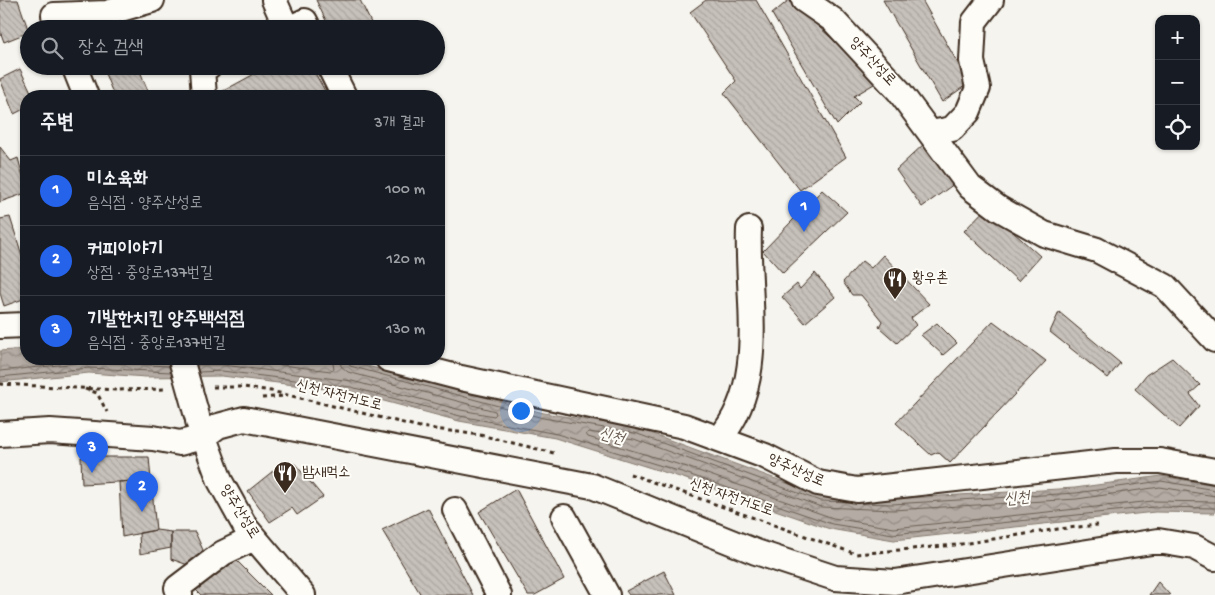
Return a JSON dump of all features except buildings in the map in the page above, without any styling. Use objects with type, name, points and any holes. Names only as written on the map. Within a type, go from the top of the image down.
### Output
[{"type":"street","points":[[54,15],[107,13],[152,0]]},
{"type":"street","points":[[274,0],[284,20]]},
{"type":"street","name":"양주산성로","points":[[804,0],[833,20],[899,91],[970,187],[998,208],[1044,234],[1097,250],[1165,286],[1215,340]]},
{"type":"street","points":[[931,133],[952,129],[968,112],[978,88],[972,61],[974,22],[990,0]]},
{"type":"street","points":[[78,75],[84,90]]},
{"type":"street","points":[[202,75],[204,90]]},
{"type":"street","points":[[333,75],[341,90]]},
{"type":"street","points":[[719,439],[729,427],[744,396],[752,347],[749,229]]},
{"type":"street","points":[[0,326],[20,325]]},
{"type":"street","name":"양주산성로","points":[[183,365],[200,426],[220,480],[246,528],[303,595]]},
{"type":"street","name":"양주산성로","points":[[411,365],[461,378],[684,426],[764,456],[818,484],[858,490],[1116,461],[1160,461],[1215,471]]},
{"type":"street","points":[[0,434],[50,431],[153,438],[180,443],[200,426],[218,426],[244,419],[592,486],[756,552],[835,578],[895,582],[1158,541],[1194,547],[1215,558]]},
{"type":"street","points":[[455,510],[499,595]]},
{"type":"street","points":[[564,517],[607,595]]},
{"type":"street","points":[[176,593],[223,552],[254,538]]},
{"type":"path","points":[[0,384],[117,390]]},
{"type":"path","name":"신천 자전거도로","points":[[244,387],[271,391],[420,427],[480,435],[556,454]]},
{"type":"path","name":"신천 자전거도로","points":[[623,472],[856,554],[955,545],[1058,529],[1105,524]]},
{"type":"water","name":"신천","points":[[20,349],[20,365],[364,365],[544,413],[637,428],[822,496],[892,499],[1075,488],[1161,476],[1215,485],[1215,513],[1155,512],[894,540],[830,529],[683,478],[555,438],[459,421],[350,392],[222,376],[146,377],[89,373],[0,382],[0,351]]},
{"type":"place","name":"미소육화","points":[[804,232]]},
{"type":"place","name":"황우촌","points":[[895,300]]},
{"type":"place","name":"기발한치킨 양주백석점","points":[[92,473]]},
{"type":"place","name":"밤새먹소","points":[[285,494]]},
{"type":"place","name":"커피이야기","points":[[142,512]]}]
